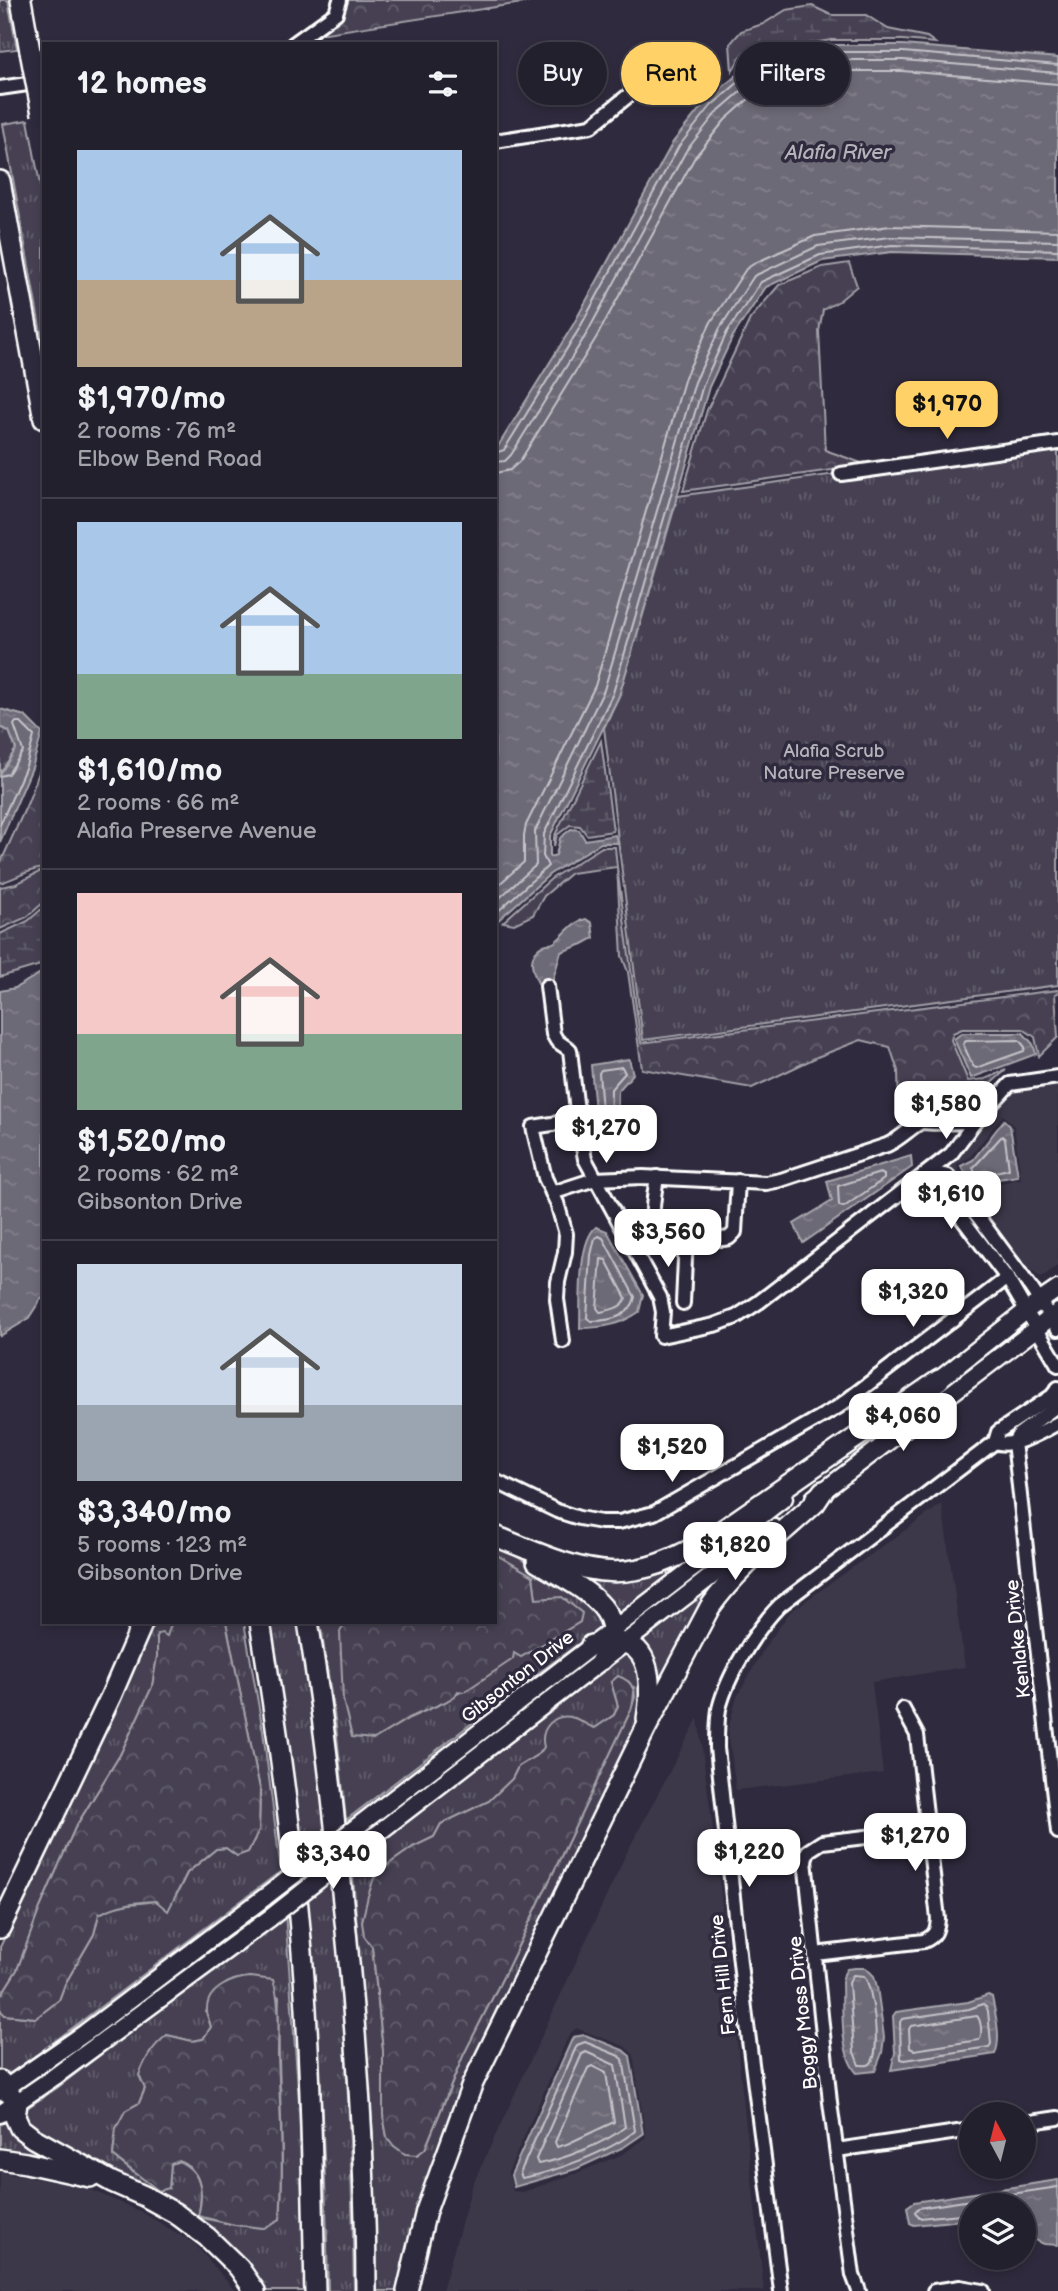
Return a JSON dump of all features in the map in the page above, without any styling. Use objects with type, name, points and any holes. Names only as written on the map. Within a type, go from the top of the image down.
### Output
[{"type":"highway","points":[[21,0],[42,114]]},
{"type":"highway","points":[[0,181],[42,408]]},
{"type":"highway","points":[[497,1537],[568,1565],[601,1572],[632,1571],[663,1563],[717,1534],[939,1380]]},
{"type":"highway","points":[[407,2291],[426,2211],[472,2085],[645,1730],[720,1593],[738,1573],[815,1503],[823,1491]]},
{"type":"highway","points":[[497,1537],[589,1593],[604,1607],[616,1638],[637,1651],[647,1670],[650,1706],[645,1730]]},
{"type":"highway","points":[[0,1928],[111,1696],[142,1624]]},
{"type":"highway","points":[[260,1624],[277,1723],[299,1920],[311,2116],[315,2291]]},
{"type":"highway","points":[[308,1624],[326,1740],[349,1958],[361,2108],[366,2291]]},
{"type":"highway","points":[[596,1653],[616,1638]]},
{"type":"highway","points":[[6,2091],[20,2128],[112,2182],[175,2213],[207,2237],[239,2268],[255,2291]]},
{"type":"highway","points":[[0,2160],[112,2182]]},
{"type":"main road","points":[[616,1638],[1026,1311],[1058,1289]]},
{"type":"main road","points":[[616,1638],[823,1491],[1035,1329],[1056,1319]]},
{"type":"main road","name":"Gibsonton Drive","points":[[0,2114],[6,2091],[372,1815],[596,1653]]},
{"type":"main road","name":"Gibsonton Drive","points":[[6,2091],[270,1918],[596,1653]]},
{"type":"street","points":[[296,42],[337,13],[340,0]]},
{"type":"street","points":[[0,88],[42,82]]},
{"type":"street","points":[[497,141],[591,126],[621,102]]},
{"type":"street","points":[[841,474],[1058,443]]},
{"type":"street","points":[[547,986],[554,1034],[557,1041],[570,1050],[585,1159],[660,1297],[663,1312],[661,1336],[714,1325],[736,1317],[759,1302],[936,1171],[978,1118],[1010,1084],[1058,1077]]},
{"type":"street","points":[[552,1193],[595,1179],[657,1177],[766,1183],[796,1176],[887,1145],[942,1113],[966,1110],[978,1118]]},
{"type":"street","points":[[563,1341],[557,1299],[566,1234],[561,1213],[545,1178],[533,1127],[578,1120]]},
{"type":"street","points":[[936,1171],[936,1184],[1007,1278],[1058,1365]]},
{"type":"street","points":[[936,1171],[948,1175],[1056,1319]]},
{"type":"street","points":[[657,1177],[655,1229],[663,1235],[723,1239],[732,1235],[736,1223],[738,1181]]},
{"type":"street","points":[[683,1303],[687,1237]]},
{"type":"street","points":[[497,1482],[557,1511],[579,1518],[619,1522],[654,1513],[838,1407],[1007,1278]]},
{"type":"street","name":"Fern Hill Drive","points":[[781,2291],[745,2009],[717,1748],[720,1708],[752,1639],[780,1605],[995,1442],[998,1432],[1052,1396],[1058,1388]]},
{"type":"street","points":[[1014,1442],[1019,1434],[1054,1408],[1058,1402]]},
{"type":"street","points":[[995,1442],[1004,1446],[1058,1423]]},
{"type":"street","name":"Kenlake Drive","points":[[1014,1442],[1055,1781],[1058,1832]]},
{"type":"street","points":[[815,1954],[925,1941],[933,1937],[937,1929],[918,1735],[903,1709]]},
{"type":"street","name":"Boggy Moss Drive","points":[[859,2291],[853,2275],[836,2150],[805,1860],[808,1851],[822,1842],[927,1830]]},
{"type":"street","points":[[1036,2121],[1058,2118]]},
{"type":"street","points":[[836,2150],[959,2132]]},
{"type":"street","points":[[934,2291],[960,2287],[983,2291]]},
{"type":"shaded area","points":[[1058,1085],[1058,1265],[1041,1278],[1022,1263],[1019,1265],[952,1173],[933,1180],[921,1164],[986,1116],[1014,1090]],"holes":[[[1003,1115],[1014,1126],[1021,1179],[999,1183],[977,1197],[957,1164],[970,1157]]]},
{"type":"shaded area","points":[[942,1504],[965,1667],[872,1682],[883,1773],[736,1790],[728,1729],[737,1697],[765,1647],[790,1612]]},
{"type":"shaded area","points":[[698,1718],[717,1859],[764,2291],[442,2291],[472,2186],[626,1854]],"holes":[[[576,2028],[624,2046],[633,2054],[646,2137],[623,2154],[577,2173],[523,2192],[513,2191],[508,2173],[569,2035]]]},
{"type":"shaded area","points":[[0,2172],[86,2188],[140,2211],[195,2244],[235,2291],[0,2289]]},
{"type":"green space","points":[[0,0],[8,0],[17,49],[0,51]]},
{"type":"green space","points":[[345,0],[535,0],[535,1],[320,34]]},
{"type":"green space","points":[[812,6],[831,15],[866,15],[888,29],[927,37],[935,43],[903,40],[735,42],[735,66],[732,71],[730,44],[741,31],[763,24],[786,10]]},
{"type":"green space","points":[[28,120],[42,195],[42,338],[3,124]]},
{"type":"green space","points":[[849,263],[857,286],[823,310],[819,331],[825,450],[867,465],[683,491],[707,410],[750,319],[779,285],[822,267]]},
{"type":"green space","name":"Alafia Scrub Nature Preserve","points":[[1058,443],[1058,985],[643,1040],[604,728],[619,696],[678,496]]},
{"type":"green space","points":[[0,727],[9,731],[16,749],[0,774]]},
{"type":"green space","points":[[601,741],[613,831],[587,835],[580,826],[570,825],[557,835],[554,846],[554,837]]},
{"type":"green space","points":[[42,764],[42,868],[0,883],[0,864]]},
{"type":"green space","points":[[602,847],[615,847],[617,867],[571,873],[544,896],[533,915],[514,924],[503,922],[552,878]]},
{"type":"green space","points":[[617,867],[641,1043],[1058,990],[1055,994],[1058,1037],[1039,1056],[1035,1037],[1023,1029],[962,1029],[953,1033],[951,1040],[968,1081],[985,1079],[1006,1070],[962,1109],[899,1112],[898,1071],[890,1047],[861,1040],[817,1057],[752,1088],[642,1069],[628,972],[622,956]]},
{"type":"green space","points":[[42,872],[42,904],[27,917],[0,929],[0,887],[16,884]]},
{"type":"green space","points":[[42,909],[42,965],[0,977],[0,934],[28,921]]},
{"type":"green space","points":[[497,1545],[592,1601],[603,1626],[346,1820],[336,1726],[320,1624],[346,1624],[374,1739],[409,1718],[445,1702],[514,1653],[536,1599],[533,1576],[497,1555]]},
{"type":"green space","points":[[497,1555],[533,1576],[536,1599],[562,1597],[582,1613],[580,1622],[521,1657],[514,1653],[513,1659],[464,1692],[458,1691],[445,1702],[409,1718],[374,1739],[352,1737],[343,1700],[340,1632],[345,1624],[497,1624]]},
{"type":"green space","points":[[689,1561],[616,1615],[574,1575]]},
{"type":"green space","points":[[716,1584],[658,1703],[640,1643]]},
{"type":"green space","points":[[143,1624],[171,1624],[167,1637],[157,1635],[157,1657],[152,1687],[120,1755],[75,1828],[40,1908],[17,1970],[0,1997],[0,1947],[130,1677]]},
{"type":"green space","points":[[171,1624],[226,1624],[260,1789],[259,1830],[248,1852],[237,1856],[226,1848],[216,1849],[187,1873],[168,1911],[156,1901],[127,1904],[99,1914],[94,1934],[65,1984],[59,2000],[36,2018],[5,2015],[1,2011],[0,1997],[17,1970],[40,1908],[75,1828],[120,1755],[152,1687],[157,1657],[157,1634],[167,1636]]},
{"type":"green space","points":[[226,1624],[244,1624],[263,1731],[281,1871],[10,2075],[0,2070],[0,2006],[5,2015],[36,2018],[59,2000],[65,1984],[94,1934],[99,1914],[121,1906],[158,1901],[177,1894],[187,1873],[216,1849],[226,1848],[237,1856],[248,1852],[259,1830],[260,1789]]},
{"type":"green space","points":[[271,1624],[298,1624],[332,1872],[345,2040],[354,2291],[328,2291],[322,2123],[311,1956]]},
{"type":"green space","points":[[630,1651],[637,1658],[644,1714],[497,2021],[402,2291],[376,2291],[373,2134],[352,1863]],"holes":[[[611,1682],[634,1687],[635,1697],[631,1710],[463,2056],[425,2149],[394,2146],[387,2136],[383,2115],[383,2050],[372,1947],[362,1922],[374,1878],[413,1847],[434,1837],[441,1824],[489,1801],[512,1779],[518,1767],[540,1753],[575,1718],[595,1728],[614,1715],[618,1706]]]},
{"type":"green space","points":[[618,1676],[628,1681],[633,1689],[631,1710],[463,2056],[425,2149],[417,2155],[405,2154],[387,2137],[383,2115],[383,2050],[374,1963],[372,1947],[364,1936],[362,1922],[374,1878],[413,1847],[434,1837],[441,1824],[489,1801],[512,1779],[518,1767],[540,1753],[544,1747],[546,1728],[550,1723],[567,1717],[595,1728],[614,1715],[618,1706],[611,1682]]},
{"type":"green space","points":[[285,1913],[299,2101],[305,2291],[259,2291],[236,2261],[32,2132],[21,2112],[57,2088]],"holes":[[[251,1977],[279,1997],[282,2164],[280,2219],[263,2228],[198,2217],[200,2185],[193,2171],[187,2166],[179,2161],[171,2164],[169,2188],[134,2173],[113,2156],[114,2144],[125,2111],[139,2103],[167,2035],[192,2041],[203,2039],[211,2027],[206,2012],[223,1986],[234,1980]]]},
{"type":"green space","points":[[251,1977],[273,1980],[278,2008],[282,2158],[280,2219],[264,2228],[235,2225],[198,2216],[200,2184],[193,2171],[179,2161],[171,2164],[169,2188],[159,2191],[113,2156],[116,2128],[125,2111],[139,2103],[145,2089],[139,2075],[147,2057],[167,2035],[192,2041],[203,2039],[211,2027],[207,2011],[211,1995],[230,1982]]},
{"type":"green space","points":[[9,2119],[81,2168],[0,2155],[0,2125]]},
{"type":"water","name":"Alafia River","points":[[850,45],[903,45],[1058,58],[1058,257],[892,252],[822,261],[766,287],[733,336],[709,387],[619,696],[550,836],[550,857],[556,855],[560,838],[571,829],[579,830],[585,840],[615,835],[618,843],[601,843],[550,874],[497,921],[497,448],[573,325],[673,142],[703,105],[721,105],[721,88],[735,77],[735,105],[850,105]]},
{"type":"water","points":[[0,709],[25,716],[42,733],[32,768],[0,842],[0,774],[16,749],[9,731],[0,727]]},
{"type":"water","points":[[586,919],[592,923],[594,938],[561,952],[552,982],[538,983],[532,967],[535,952],[544,945],[555,942],[572,925]]},
{"type":"water","points":[[42,972],[42,1299],[28,1319],[0,1336],[0,991],[15,988]]},
{"type":"water","points":[[962,1033],[1023,1033],[1033,1044],[1036,1054],[971,1078],[954,1039]]},
{"type":"water","points":[[629,1059],[633,1074],[618,1091],[616,1149],[598,1147],[591,1065]]},
{"type":"water","points":[[1004,1120],[1010,1126],[1018,1176],[998,1179],[978,1193],[961,1166],[973,1160]]},
{"type":"water","points":[[911,1156],[912,1167],[803,1243],[794,1224],[832,1201],[827,1181]]},
{"type":"water","points":[[596,1227],[607,1231],[643,1295],[639,1312],[625,1320],[611,1325],[580,1328],[583,1260],[590,1235]]},
{"type":"water","points":[[866,1968],[874,1976],[884,2037],[882,2053],[875,2071],[857,2073],[847,2054],[842,2017],[844,1974],[847,1969]]},
{"type":"water","points":[[988,1995],[992,1997],[997,2026],[995,2054],[891,2070],[895,2053],[893,2016],[896,2012],[968,2002]]},
{"type":"water","points":[[585,2035],[623,2050],[630,2056],[643,2134],[624,2147],[576,2169],[514,2187],[511,2175],[573,2037]]},
{"type":"water","points":[[1058,2180],[1058,2245],[1036,2240],[1036,2193],[973,2193]]},
{"type":"water","points":[[959,2195],[959,2220],[914,2225],[910,2223],[907,2207],[914,2202]]}]
